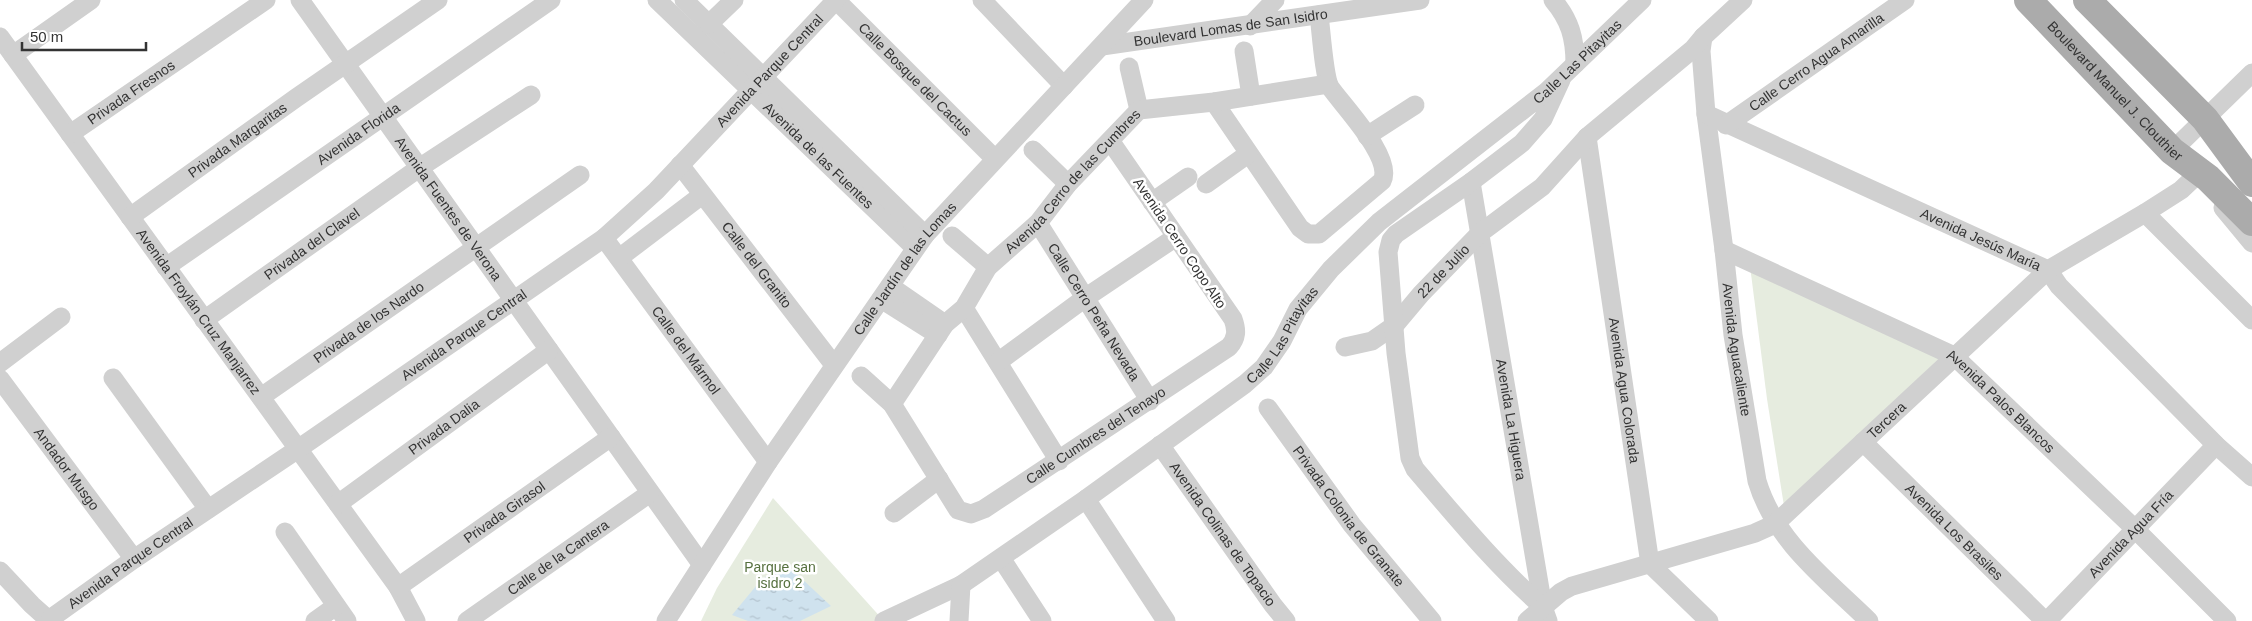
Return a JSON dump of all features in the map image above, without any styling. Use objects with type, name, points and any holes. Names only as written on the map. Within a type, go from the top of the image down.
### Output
[{"type":"main road","name":"Boulevard Manuel J. Clouthier","points":[[2028,0],[2172,151],[2204,175],[2252,222]]},
{"type":"main road","points":[[2087,0],[2252,169]]},
{"type":"main road","points":[[2212,129],[2252,183]]},
{"type":"street","points":[[13,55],[91,0]]},
{"type":"street","name":"Privada Fresnos","points":[[70,134],[266,0]]},
{"type":"street","name":"Avenida Fuentes de Verona","points":[[300,0],[702,565]]},
{"type":"street","name":"Privada Margaritas","points":[[130,217],[345,63],[438,0]]},
{"type":"street","name":"Avenida Florida","points":[[166,267],[551,0]]},
{"type":"street","name":"Avenida de las Fuentes","points":[[657,0],[758,84],[920,241]]},
{"type":"street","name":"Avenida de las Fuentes","points":[[684,0],[709,24],[758,84]]},
{"type":"street","points":[[709,24],[734,0]]},
{"type":"street","name":"Avenida Parque Central","points":[[50,620],[134,559],[298,449],[604,238],[632,214],[680,165],[836,0]]},
{"type":"street","name":"Calle Bosque del Cactus","points":[[836,0],[995,159]]},
{"type":"street","points":[[982,0],[1064,86]]},
{"type":"street","points":[[1250,26],[1275,0]]},
{"type":"street","name":"Boulevard Lomas de San Isidro","points":[[1102,46],[1420,0]]},
{"type":"street","points":[[1546,614],[1483,548],[1415,469],[1410,458],[1406,436],[1388,252],[1391,240],[1396,234],[1471,182],[1534,131],[1551,105],[1570,70],[1572,30],[1564,14],[1552,0]]},
{"type":"street","name":"Calle Las Pitayitas","points":[[884,621],[961,586],[1086,499],[1245,384],[1264,367],[1282,341],[1298,309],[1331,269],[1379,222],[1486,140],[1570,70],[1642,0]]},
{"type":"street","name":"22 de Julio","points":[[1345,348],[1372,341],[1395,325],[1421,294],[1479,234],[1542,187],[1588,137],[1693,49],[1703,37],[1743,0]]},
{"type":"street","name":"Calle Cerro Agua Amarilla","points":[[1726,125],[1906,0]]},
{"type":"street","name":"Calle Jardín de las Lomas","points":[[702,565],[768,462],[920,241],[1102,46],[1135,3]]},
{"type":"street","points":[[1214,102],[1300,228],[1308,234],[1316,235],[1384,179],[1385,169],[1382,158],[1328,84],[1319,15]]},
{"type":"street","name":"Avenida Aguacaliente","points":[[1703,37],[1701,51],[1706,114],[1733,335],[1752,460],[1763,501],[1775,524],[1796,550],[1869,621]]},
{"type":"street","name":"Avenida Froylán Cruz Manjarrez","points":[[0,38],[398,586],[416,621]]},
{"type":"street","points":[[1244,51],[1251,96]]},
{"type":"street","points":[[1129,67],[1139,110]]},
{"type":"street","points":[[2172,151],[2212,129],[2252,73]]},
{"type":"street","name":"Avenida Cerro de las Cumbres","points":[[892,404],[941,330],[964,308],[988,267],[1038,223],[1068,184],[1111,142],[1139,110],[1214,102],[1328,84]]},
{"type":"street","name":"Privada del Clavel","points":[[204,320],[419,168],[531,95]]},
{"type":"street","points":[[1367,136],[1415,105]]},
{"type":"street","name":"Avenida Jesús María","points":[[1706,114],[1726,125],[2048,270],[2059,286],[2216,445],[2252,477]]},
{"type":"street","name":"Avenida Agua Colorada","points":[[1588,137],[1650,564]]},
{"type":"street","name":"Avenida Cerro Copo Alto","points":[[1111,142],[1233,319],[1236,335],[1229,347]]},
{"type":"street","points":[[1032,150],[1068,184]]},
{"type":"street","points":[[1206,184],[1248,154]]},
{"type":"street","name":"Calle del Granito","points":[[680,165],[834,365]]},
{"type":"street","name":"Privada de los Nardo","points":[[261,397],[580,175]]},
{"type":"street","name":"Tercera","points":[[1527,621],[1546,614],[1561,592],[1572,586],[1754,533],[1775,524],[2048,270],[2145,214],[2204,175]]},
{"type":"street","name":"Boulevard Manuel J. Clouthier","points":[[2204,175],[2227,214],[2252,242]]},
{"type":"street","points":[[1152,202],[1188,177]]},
{"type":"street","name":"Avenida La Higuera","points":[[1471,182],[1546,614]]},
{"type":"street","points":[[619,258],[702,195]]},
{"type":"street","points":[[2145,214],[2252,320]]},
{"type":"street","name":"Calle Cerro Peña Nevada","points":[[1038,223],[1150,401]]},
{"type":"street","points":[[952,236],[988,267]]},
{"type":"street","points":[[998,362],[1085,298],[1176,237]]},
{"type":"street","name":"Calle del Mármol","points":[[604,238],[768,462]]},
{"type":"street","name":"Avenida Palos Blancos","points":[[1724,250],[1954,356],[2135,529],[2226,621]]},
{"type":"street","points":[[886,293],[941,330]]},
{"type":"street","points":[[964,308],[1059,461]]},
{"type":"street","points":[[0,363],[61,317]]},
{"type":"street","name":"Calle Cumbres del Tenayo","points":[[939,479],[958,510],[971,514],[984,509],[1229,347]]},
{"type":"street","name":"Privada Dalia","points":[[338,504],[549,350]]},
{"type":"street","points":[[861,376],[892,404],[939,479],[894,513]]},
{"type":"street","points":[[113,378],[208,509]]},
{"type":"street","name":"Andador Musgo","points":[[0,379],[134,559]]},
{"type":"street","name":"Privada Colonia de Granate","points":[[1268,408],[1352,525],[1432,621]]},
{"type":"street","name":"Privada Girasol","points":[[398,586],[611,438]]},
{"type":"street","name":"Avenida Los Brasiles","points":[[1863,442],[2046,621]]},
{"type":"street","name":"Avenida Colinas de Topacio","points":[[1160,445],[1272,605],[1286,621]]},
{"type":"street","name":"Avenida Agua Fría","points":[[2046,621],[2216,445]]},
{"type":"street","name":"Calle de la Cantera","points":[[467,621],[650,493]]},
{"type":"street","points":[[1086,499],[1166,621]]},
{"type":"street","points":[[284,532],[342,614],[315,621]]},
{"type":"street","points":[[1001,558],[1042,621]]},
{"type":"street","points":[[1650,564],[1709,621]]},
{"type":"street","points":[[666,621],[702,565]]},
{"type":"street","points":[[0,571],[32,605],[50,620]]},
{"type":"street","points":[[959,621],[961,586]]},
{"type":"green space","points":[[1750,266],[1943,355],[1784,506],[1767,399]]},
{"type":"green space","name":"Parque san isidro 2","points":[[773,498],[884,621],[701,621],[717,588]]},
{"type":"water","points":[[786,564],[831,606],[800,621],[748,621],[732,615],[761,580]]}]
